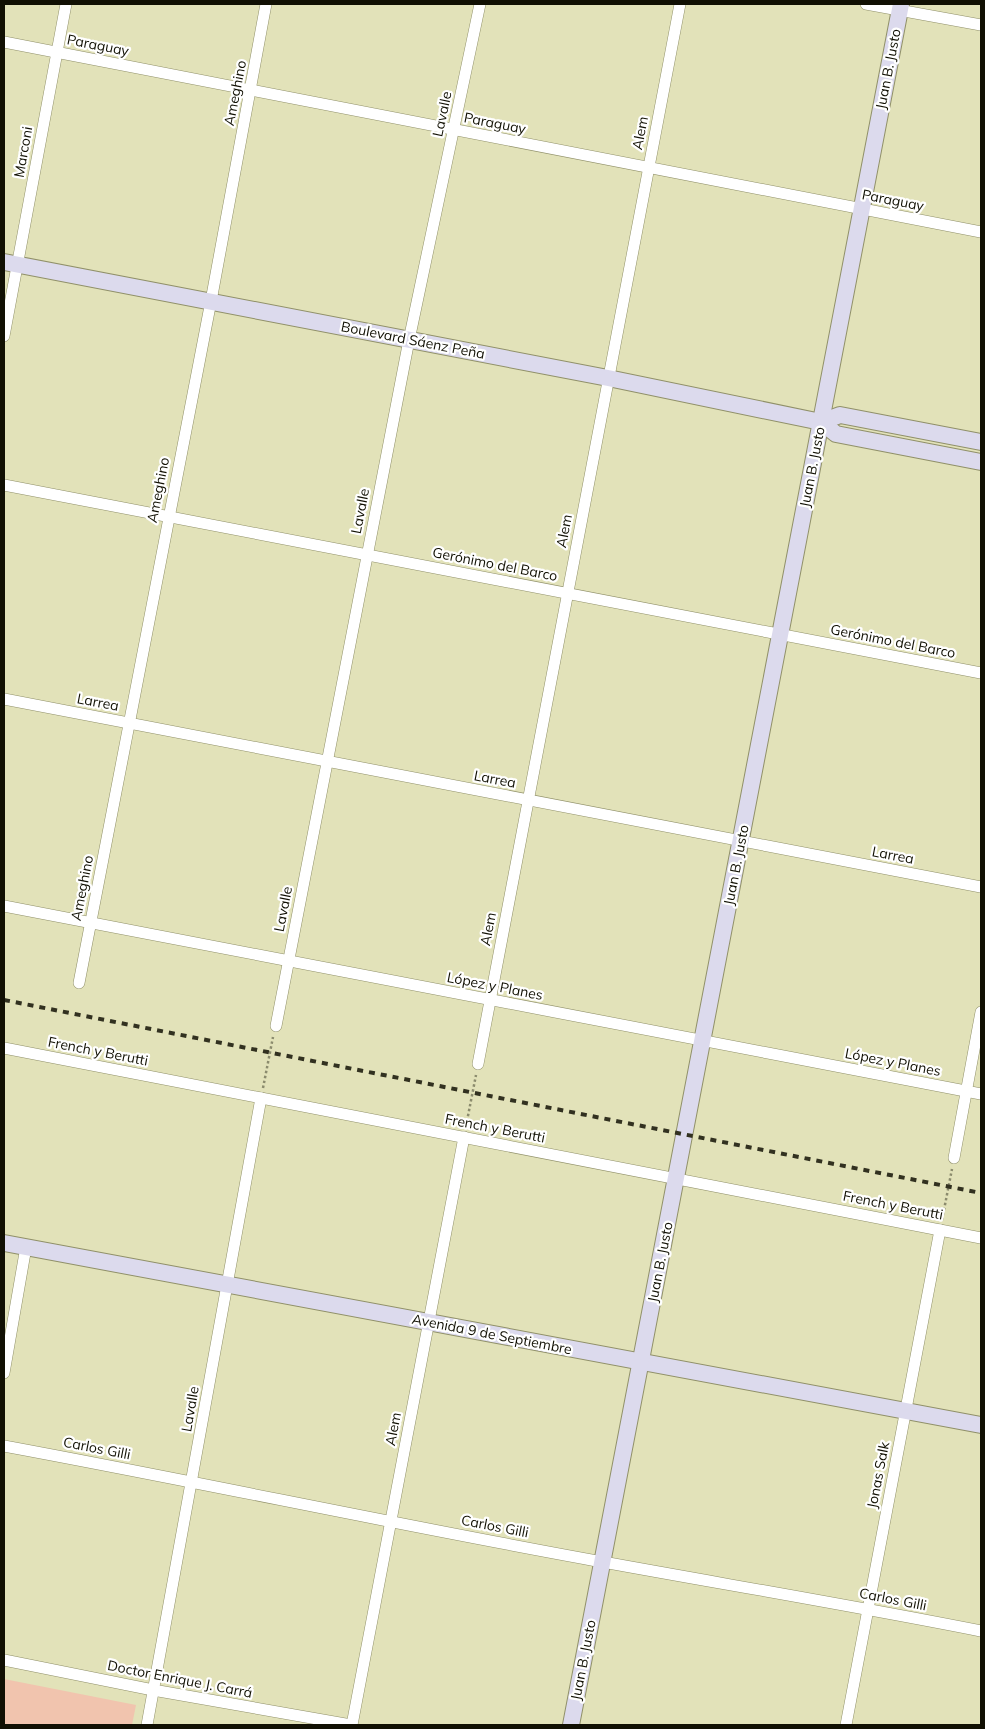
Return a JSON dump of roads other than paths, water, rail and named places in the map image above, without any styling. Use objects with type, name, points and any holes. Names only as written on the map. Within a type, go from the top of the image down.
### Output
[{"type":"street","name":"Marconi","points":[[4,336],[11,264],[66,4]]},
{"type":"street","name":"Ameghino","points":[[79,983],[211,301],[266,4]]},
{"type":"street","name":"Lavalle","points":[[276,1026],[287,961],[328,762],[366,555],[480,4]]},
{"type":"street","name":"Alem","points":[[478,1064],[680,4]]},
{"type":"street","points":[[866,4],[900,7],[981,25]]},
{"type":"street","name":"Juan B. Justo","points":[[571,1725],[900,7]]},
{"type":"street","name":"Paraguay","points":[[4,42],[981,232]]},
{"type":"street","name":"Boulevard Sáenz Peña","points":[[11,264],[608,378],[821,422],[836,434],[981,462]]},
{"type":"street","name":"Boulevard Sáenz Peña","points":[[821,422],[840,415],[981,442]]},
{"type":"street","name":"Gerónimo del Barco","points":[[4,485],[981,673]]},
{"type":"street","name":"Larrea","points":[[4,699],[981,888]]},
{"type":"street","name":"López y Planes","points":[[4,906],[981,1094]]},
{"type":"street","points":[[954,1158],[981,1012]]},
{"type":"street","name":"French y Berutti","points":[[4,1048],[981,1238]]},
{"type":"street","name":"Lavalle","points":[[147,1725],[261,1098]]},
{"type":"street","name":"Alem","points":[[351,1725],[464,1138]]},
{"type":"street","name":"Jonas Salk","points":[[846,1725],[940,1230]]},
{"type":"street","name":"Avenida 9 de Septiembre","points":[[4,1242],[981,1425]]},
{"type":"street","points":[[4,1373],[26,1247]]},
{"type":"street","name":"Carlos Gilli","points":[[4,1446],[602,1562],[981,1631]]},
{"type":"street","name":"Doctor Enrique J. Carrá","points":[[4,1660],[153,1690],[351,1725]]},
{"type":"railway","points":[[4,1000],[981,1193]]}]
